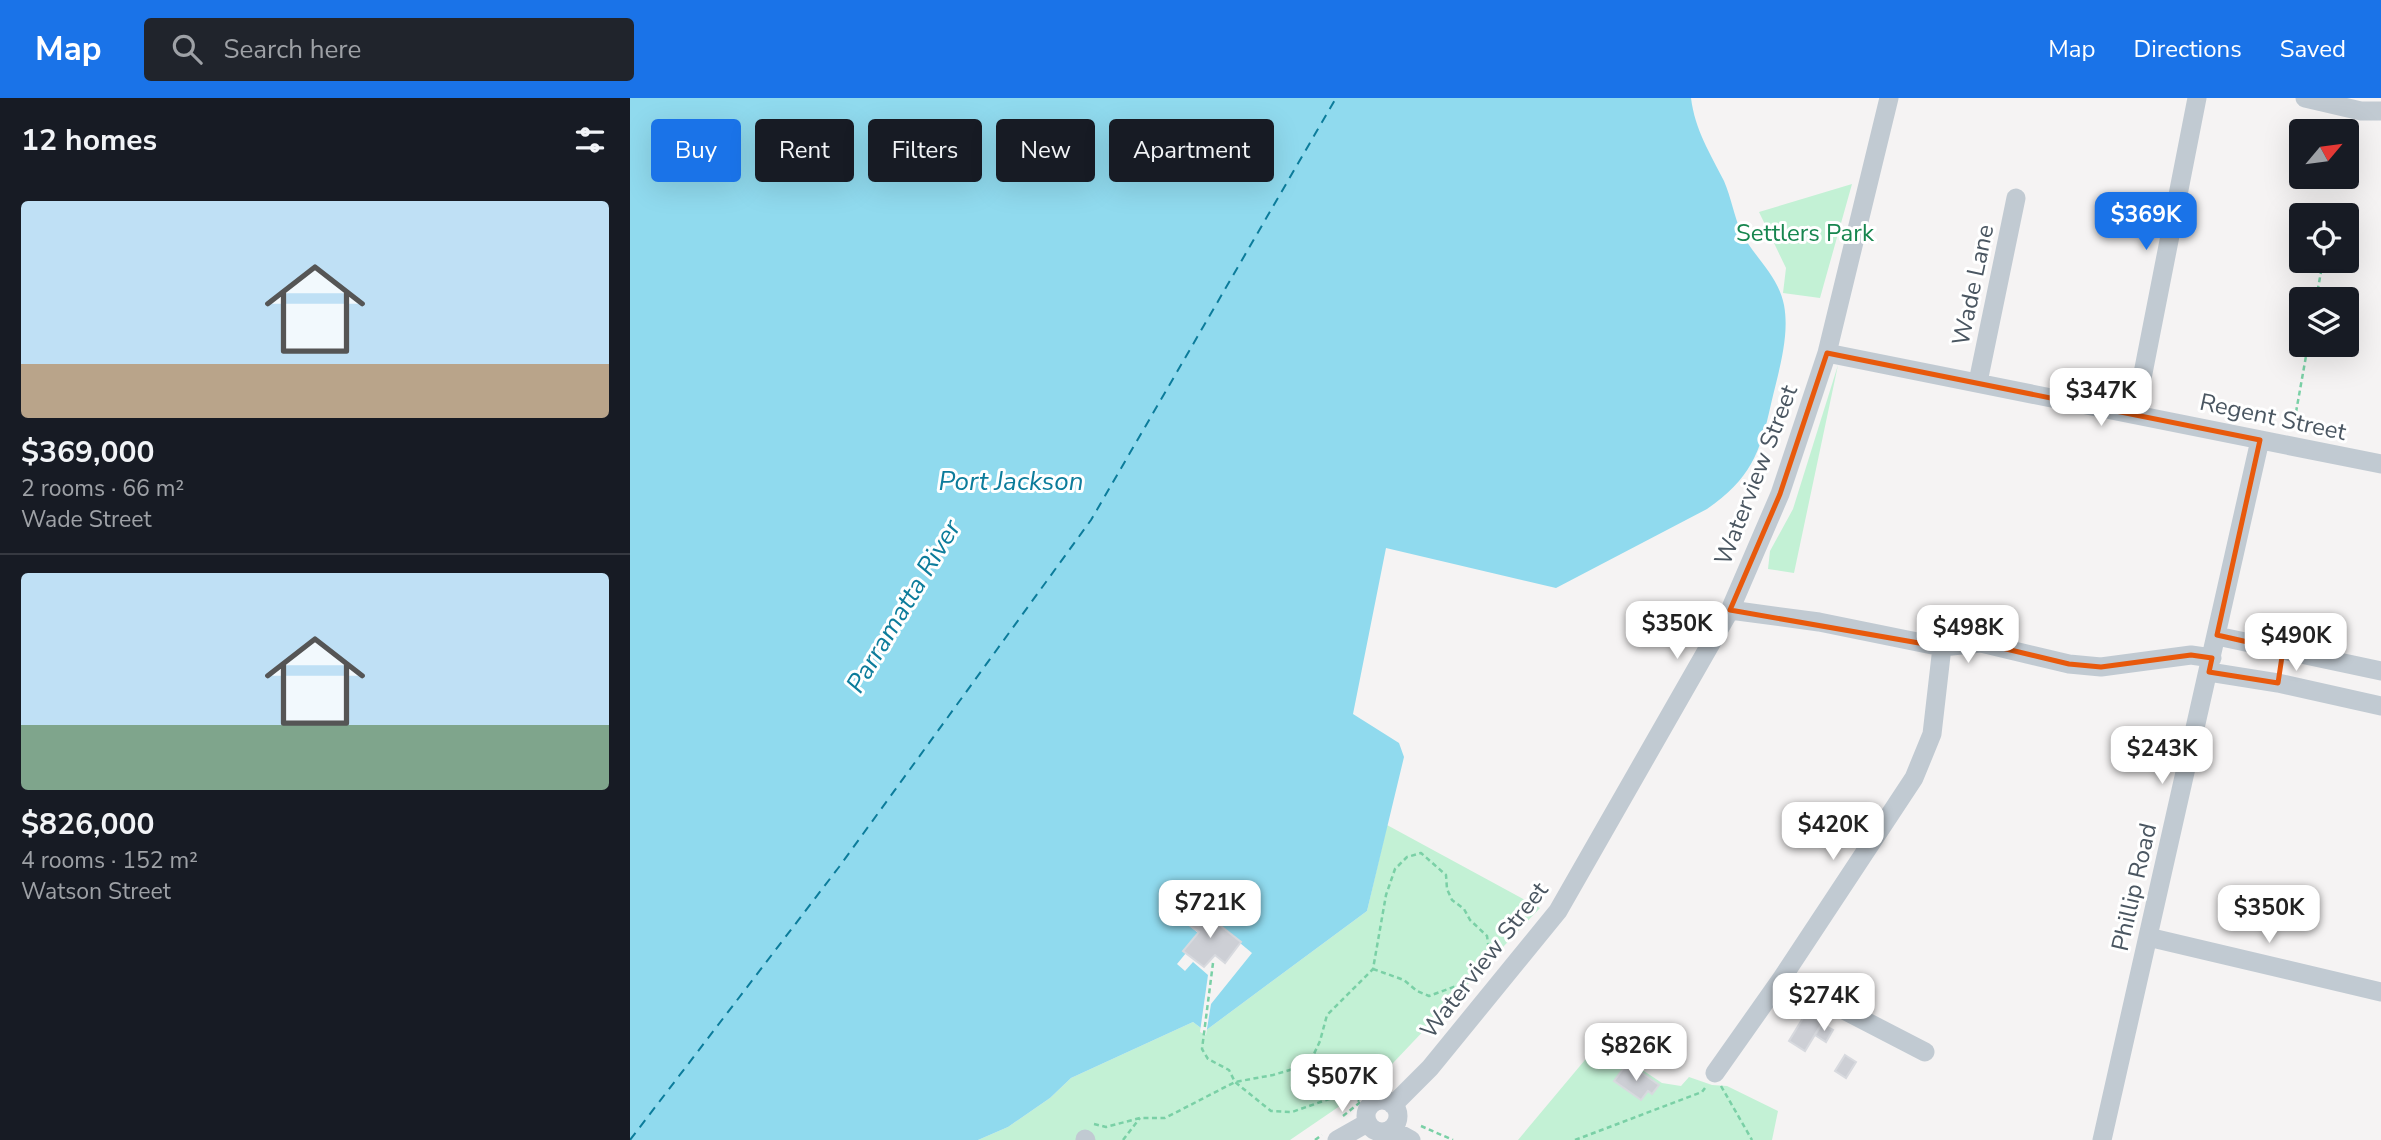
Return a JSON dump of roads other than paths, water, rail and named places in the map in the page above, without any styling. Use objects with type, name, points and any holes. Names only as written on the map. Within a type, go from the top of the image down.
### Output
[{"type":"street","name":"Waterview Street","points":[[1393,1098],[1430,1068],[1498,969],[1558,911],[1730,610],[1780,494],[1826,353],[1889,98]]},
{"type":"street","points":[[2135,414],[2197,98]]},
{"type":"street","points":[[2305,98],[2361,111],[2381,111]]},
{"type":"street","name":"Wade Lane","points":[[1978,382],[2016,198]]},
{"type":"street","name":"Regent Street","points":[[1826,353],[2381,464]]},
{"type":"street","name":"Phillip Road","points":[[2102,1140],[2260,440]]},
{"type":"street","points":[[1730,610],[1819,622],[1942,646],[1981,643],[2069,664],[2101,667],[2191,655],[2210,665],[2381,706]]},
{"type":"street","points":[[2217,636],[2381,671]]},
{"type":"street","points":[[1715,1073],[1782,978],[1914,778],[1932,734],[1942,646]]},
{"type":"street","points":[[2278,683],[2283,650]]},
{"type":"street","points":[[2148,937],[2381,992]]},
{"type":"street","points":[[1782,978],[1925,1052]]},
{"type":"street","points":[[1391,1129],[1398,1115],[1393,1098],[1375,1102],[1366,1113],[1367,1123],[1378,1132],[1391,1129],[1414,1132]]},
{"type":"street","points":[[1334,1131],[1367,1123]]},
{"type":"water","name":"Port Jackson","points":[[630,98],[1691,98],[1700,131],[1724,181],[1741,232],[1777,284],[1784,305],[1782,355],[1767,422],[1757,451],[1734,487],[1707,509],[1556,588],[1386,548],[1353,714],[1399,743],[1404,757],[1367,911],[1205,1031],[1193,1022],[1071,1078],[1050,1098],[1008,1127],[978,1140],[630,1140]]},
{"type":"park label","name":"Settlers Park","points":[[1805,233]]},
{"type":"water label","name":"Parramatta River","points":[[903,606]]}]
